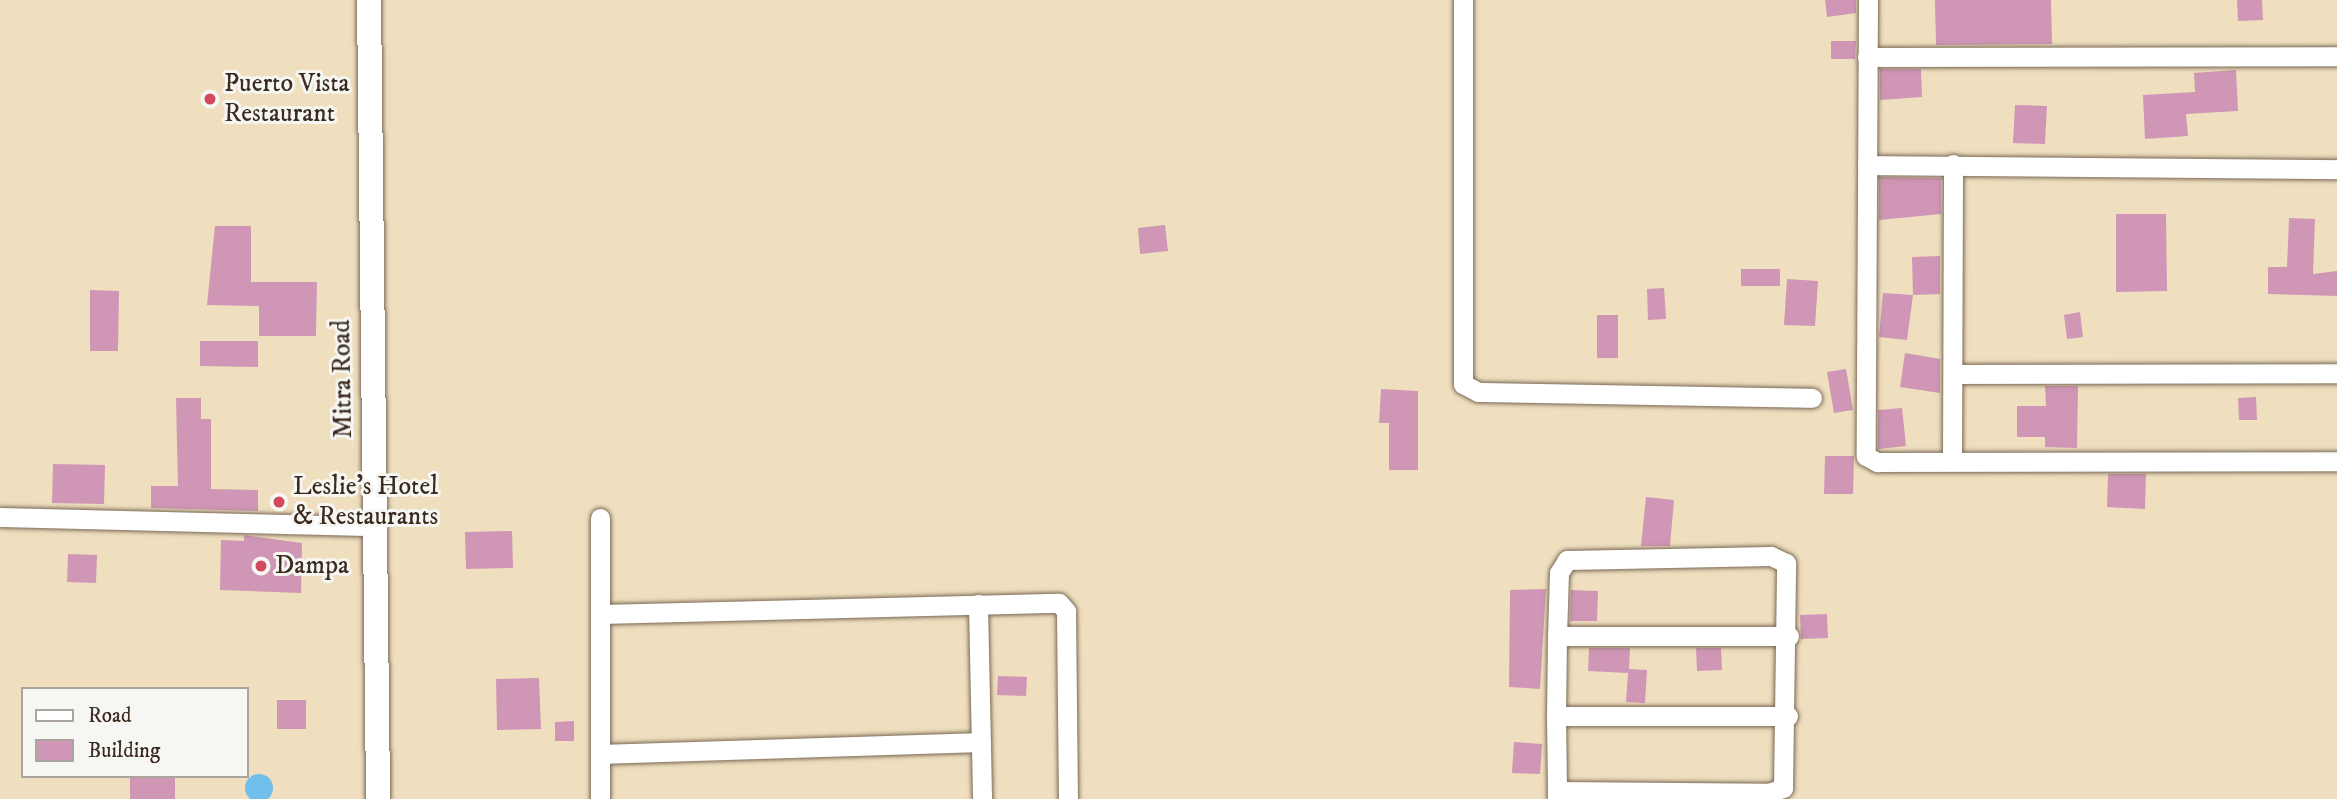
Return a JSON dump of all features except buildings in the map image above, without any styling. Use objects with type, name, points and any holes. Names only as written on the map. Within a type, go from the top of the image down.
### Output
[{"type":"street","name":"Mitra Road","points":[[369,0],[378,799]]},
{"type":"street","points":[[1464,0],[1463,384],[1478,392],[1812,398]]},
{"type":"street","points":[[1868,0],[1864,451],[1877,462],[2337,461]]},
{"type":"street","points":[[1867,57],[2337,56]]},
{"type":"street","points":[[1867,164],[2337,169]]},
{"type":"street","points":[[1952,461],[1953,164]]},
{"type":"street","points":[[1954,374],[2337,373]]},
{"type":"street","points":[[0,517],[377,526]]},
{"type":"street","points":[[600,518],[600,799]]},
{"type":"street","points":[[1771,556],[1786,563],[1789,572],[1786,780],[1777,792],[1557,795],[1557,636],[1559,572],[1567,560],[1771,556]]},
{"type":"street","points":[[600,614],[978,604],[1064,606],[1068,799]]},
{"type":"street","points":[[978,604],[982,799]]},
{"type":"street","points":[[1557,636],[1789,636]]},
{"type":"street","points":[[1556,716],[1788,716]]},
{"type":"street","points":[[600,754],[981,742]]},
{"type":"water","points":[[254,775],[264,775],[272,783],[272,793],[266,800],[252,800],[246,793],[246,783]]},
{"type":"place","name":"Puerto Vista Restaurant","points":[[210,99]]},
{"type":"place","name":"Leslie's Hotel & Restaurants","points":[[279,502]]},
{"type":"place","name":"Dampa","points":[[261,566]]}]
